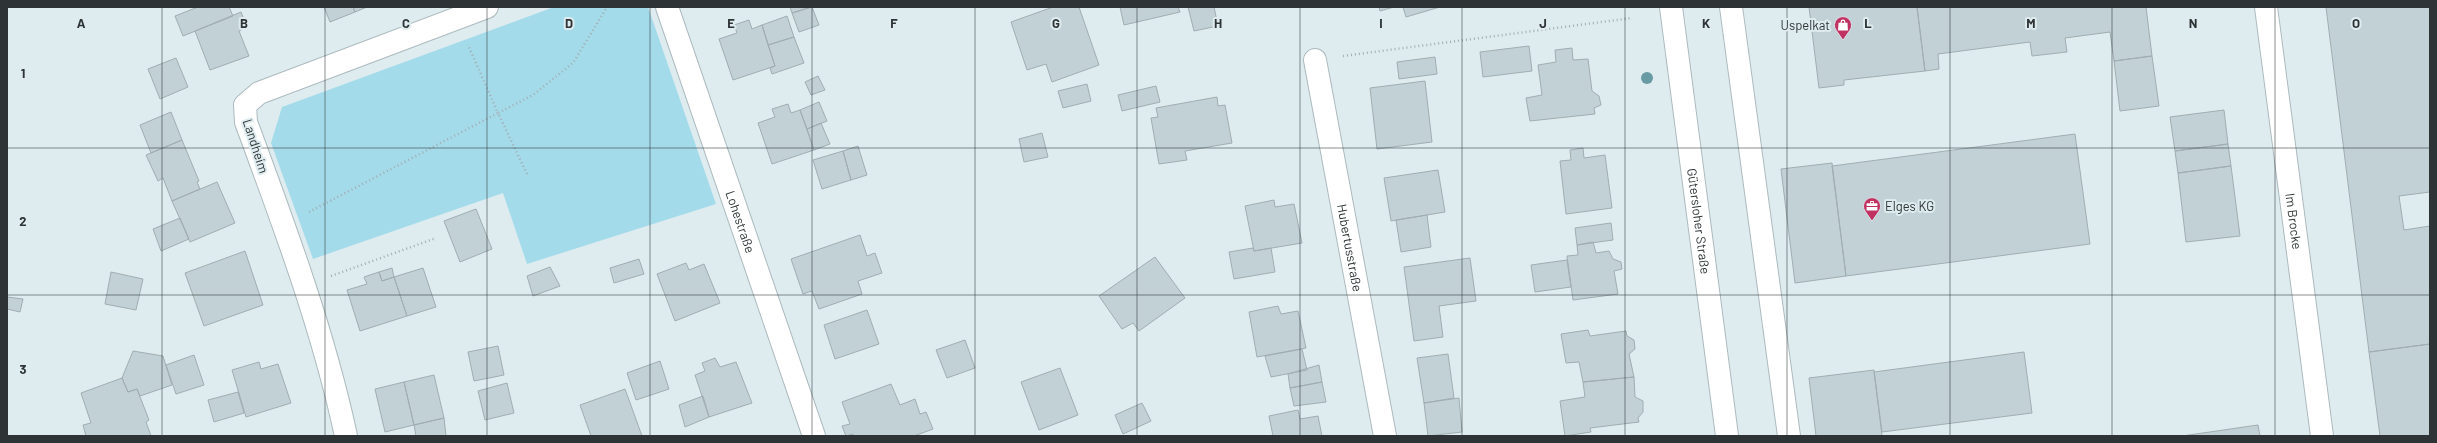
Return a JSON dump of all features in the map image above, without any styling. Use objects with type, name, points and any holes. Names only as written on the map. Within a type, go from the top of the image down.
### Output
[{"type":"street","name":"Landheim","points":[[346,436],[337,393],[304,285],[284,225],[246,122],[246,105],[260,93],[454,13],[486,7]]},
{"type":"street","name":"Lohestraße","points":[[666,7],[814,436]]},
{"type":"street","name":"Gütersloher Straße","points":[[1671,7],[1727,436]]},
{"type":"street","points":[[1731,7],[1789,436]]},
{"type":"street","name":"Im Brocke","points":[[2266,7],[2322,436]]},
{"type":"street","name":"Hubertusstraße","points":[[1315,60],[1385,436]]},
{"type":"path","points":[[284,225],[533,95],[573,63],[607,7]]},
{"type":"path","points":[[454,13],[498,113],[527,174]]},
{"type":"path","points":[[1315,60],[1632,18]]},
{"type":"path","points":[[304,285],[436,238]]},
{"type":"shaded area","points":[[554,7],[648,7],[716,204],[527,264],[503,193],[313,259],[271,143],[282,107]]},
{"type":"building","points":[[198,7],[229,7],[233,16],[183,36],[175,16]]},
{"type":"building","points":[[324,7],[353,7],[355,12],[330,22]]},
{"type":"building","points":[[353,7],[367,7],[355,12]]},
{"type":"building","points":[[790,7],[811,7],[792,13]]},
{"type":"building","points":[[812,7],[819,25],[799,32],[792,13]]},
{"type":"building","points":[[1053,7],[1079,7],[1099,65],[1052,82],[1046,64],[1027,70],[1011,22]]},
{"type":"building","points":[[1120,7],[1178,7],[1180,12],[1124,25]]},
{"type":"building","points":[[1188,7],[1214,7],[1218,26],[1194,31]]},
{"type":"building","points":[[1379,7],[1394,7],[1380,11]]},
{"type":"building","points":[[1403,7],[1440,7],[1406,17]]},
{"type":"building","points":[[1809,7],[1917,7],[1925,71],[1844,80],[1844,85],[1819,88]]},
{"type":"building","points":[[1917,7],[2146,7],[2152,56],[2114,61],[2110,32],[2065,38],[2067,52],[2032,56],[2030,42],[1938,54],[1939,69],[1925,71]]},
{"type":"building","points":[[2326,7],[2430,7],[2430,192],[2399,196],[2404,230],[2430,226],[2430,344],[2369,352]]},
{"type":"building","points":[[241,12],[247,27],[239,31],[249,56],[210,70],[195,31]]},
{"type":"building","points":[[787,16],[794,37],[768,45],[762,25]]},
{"type":"building","points":[[749,20],[752,29],[762,25],[775,66],[733,80],[719,39],[737,33],[734,25]]},
{"type":"building","points":[[794,37],[804,63],[772,74],[770,68],[775,66],[768,45]]},
{"type":"building","points":[[1529,46],[1532,71],[1483,77],[1480,52]]},
{"type":"building","points":[[1572,48],[1573,60],[1588,59],[1592,91],[1599,96],[1601,105],[1594,108],[1595,114],[1530,121],[1526,98],[1542,95],[1538,65],[1556,62],[1555,50]]},
{"type":"building","points":[[2152,56],[2159,106],[2120,111],[2114,61]]},
{"type":"building","points":[[1435,57],[1437,74],[1399,79],[1397,62]]},
{"type":"building","points":[[176,58],[188,87],[160,99],[148,69]]},
{"type":"building","points":[[818,76],[825,90],[811,95],[805,82]]},
{"type":"building","points":[[1425,81],[1432,142],[1377,149],[1370,88]]},
{"type":"building","points":[[1087,84],[1091,101],[1063,108],[1058,91]]},
{"type":"building","points":[[1156,86],[1160,102],[1122,111],[1118,95]]},
{"type":"building","points":[[1217,97],[1218,106],[1225,105],[1232,143],[1185,151],[1187,160],[1159,164],[1151,118],[1158,117],[1156,108]]},
{"type":"building","points":[[819,102],[827,121],[807,129],[800,110]]},
{"type":"building","points":[[788,104],[791,113],[800,110],[814,150],[772,164],[758,123],[775,117],[772,109]]},
{"type":"building","points":[[2224,110],[2228,144],[2175,151],[2170,117]]},
{"type":"building","points":[[171,112],[182,140],[151,153],[140,125]]},
{"type":"building","points":[[821,123],[830,144],[814,150],[807,129]]},
{"type":"building","points":[[1042,133],[1048,157],[1024,162],[1019,139]]},
{"type":"building","points":[[2075,134],[2090,244],[1846,276],[1832,166]]},
{"type":"building","points":[[182,140],[199,181],[197,182],[200,189],[172,201],[163,178],[158,181],[146,155]]},
{"type":"building","points":[[2228,144],[2231,166],[2178,173],[2175,151]]},
{"type":"building","points":[[858,146],[867,175],[851,180],[843,151]]},
{"type":"building","points":[[1583,148],[1584,158],[1605,155],[1612,208],[1566,214],[1560,161],[1571,160],[1570,150]]},
{"type":"building","points":[[843,151],[851,180],[822,189],[813,160]]},
{"type":"building","points":[[1832,163],[1846,276],[1795,283],[1781,169]]},
{"type":"building","points":[[2231,166],[2240,236],[2186,242],[2178,173]]},
{"type":"building","points":[[1438,170],[1445,212],[1391,221],[1384,178]]},
{"type":"building","points":[[217,182],[235,223],[190,242],[172,201]]},
{"type":"building","points":[[1274,200],[1275,207],[1294,204],[1302,243],[1254,251],[1245,206]]},
{"type":"building","points":[[476,209],[492,249],[460,262],[444,221]]},
{"type":"building","points":[[1427,215],[1431,247],[1401,252],[1396,220]]},
{"type":"building","points":[[180,218],[189,239],[161,251],[153,229]]},
{"type":"building","points":[[1611,223],[1613,240],[1577,245],[1575,228]]},
{"type":"building","points":[[860,235],[867,256],[875,253],[882,273],[858,281],[862,294],[819,309],[812,291],[803,294],[791,259]]},
{"type":"building","points":[[1593,242],[1596,253],[1609,251],[1613,259],[1621,262],[1622,269],[1614,271],[1618,294],[1573,300],[1567,256],[1578,255],[1577,245]]},
{"type":"building","points":[[1253,248],[1254,251],[1271,248],[1275,272],[1234,279],[1229,252]]},
{"type":"building","points":[[245,251],[263,305],[204,326],[185,273]]},
{"type":"building","points":[[1155,257],[1185,298],[1139,331],[1133,323],[1122,329],[1099,296]]},
{"type":"building","points":[[1470,258],[1476,301],[1439,306],[1443,337],[1414,341],[1404,267]]},
{"type":"building","points":[[639,259],[644,274],[614,283],[610,268]]},
{"type":"building","points":[[1567,260],[1571,287],[1535,292],[1531,265]]},
{"type":"building","points":[[686,263],[689,270],[704,264],[720,303],[675,321],[657,274]]},
{"type":"building","points":[[550,267],[560,286],[533,296],[527,276]]},
{"type":"building","points":[[392,268],[394,277],[382,281],[379,272]]},
{"type":"building","points":[[423,268],[436,307],[407,316],[394,277]]},
{"type":"building","points":[[111,272],[143,279],[136,310],[105,304]]},
{"type":"building","points":[[379,272],[382,281],[394,277],[407,316],[360,331],[347,290],[367,284],[364,277]]},
{"type":"building","points":[[7,297],[23,299],[20,312],[7,309]]},
{"type":"building","points":[[1278,306],[1281,314],[1298,311],[1306,348],[1257,357],[1249,312]]},
{"type":"building","points":[[867,310],[879,344],[835,359],[824,325]]},
{"type":"building","points":[[1588,330],[1590,336],[1626,331],[1627,336],[1634,340],[1635,349],[1629,354],[1634,377],[1583,382],[1579,362],[1566,363],[1561,334]]},
{"type":"building","points":[[965,340],[975,368],[947,378],[936,350]]},
{"type":"building","points":[[2430,344],[2430,436],[2380,436],[2369,352]]},
{"type":"building","points":[[498,346],[504,375],[474,381],[468,352]]},
{"type":"building","points":[[1302,349],[1307,370],[1271,377],[1265,356]]},
{"type":"building","points":[[133,351],[163,356],[172,385],[140,396],[137,389],[128,392],[122,378]]},
{"type":"building","points":[[2024,352],[2032,413],[1882,432],[1874,372]]},
{"type":"building","points":[[1448,354],[1454,398],[1424,403],[1417,358]]},
{"type":"building","points":[[194,355],[204,385],[176,394],[166,365]]},
{"type":"building","points":[[715,358],[720,367],[736,362],[752,403],[709,417],[695,375],[705,371],[702,363]]},
{"type":"building","points":[[660,361],[669,389],[636,400],[627,373]]},
{"type":"building","points":[[259,362],[261,369],[278,364],[291,403],[246,417],[232,370]]},
{"type":"building","points":[[1319,365],[1322,382],[1290,388],[1288,374]]},
{"type":"building","points":[[1060,368],[1078,415],[1039,430],[1021,382]]},
{"type":"building","points":[[1874,370],[1882,436],[1816,436],[1809,378]]},
{"type":"building","points":[[434,375],[444,418],[414,425],[404,382]]},
{"type":"building","points":[[1634,377],[1635,397],[1643,401],[1643,412],[1638,418],[1639,422],[1590,428],[1591,432],[1565,436],[1560,401],[1585,397],[1583,382]]},
{"type":"building","points":[[122,378],[128,392],[137,389],[149,420],[146,422],[151,436],[86,436],[83,425],[91,423],[81,393]]},
{"type":"building","points":[[404,382],[414,425],[385,432],[375,389]]},
{"type":"building","points":[[1322,382],[1326,402],[1294,406],[1290,388]]},
{"type":"building","points":[[507,383],[514,413],[485,420],[478,391]]},
{"type":"building","points":[[891,384],[900,405],[915,399],[920,414],[926,412],[933,429],[914,436],[854,436],[853,434],[846,436],[842,426],[850,424],[842,402]]},
{"type":"building","points":[[625,389],[642,436],[591,436],[580,405]]},
{"type":"building","points":[[238,392],[244,413],[214,422],[208,400]]},
{"type":"building","points":[[703,396],[709,417],[685,427],[679,405]]},
{"type":"building","points":[[1459,398],[1462,432],[1428,436],[1424,403]]},
{"type":"building","points":[[1142,403],[1151,421],[1123,434],[1115,415]]},
{"type":"building","points":[[1298,410],[1300,419],[1318,416],[1322,436],[1273,436],[1269,416]]},
{"type":"building","points":[[444,418],[446,436],[416,436],[414,425]]},
{"type":"building","points":[[2258,425],[2260,436],[2182,436]]},
{"type":"place","name":"Uspelkat","points":[[1843,40]]},
{"type":"place","name":"Elges KG","points":[[1872,221]]}]
